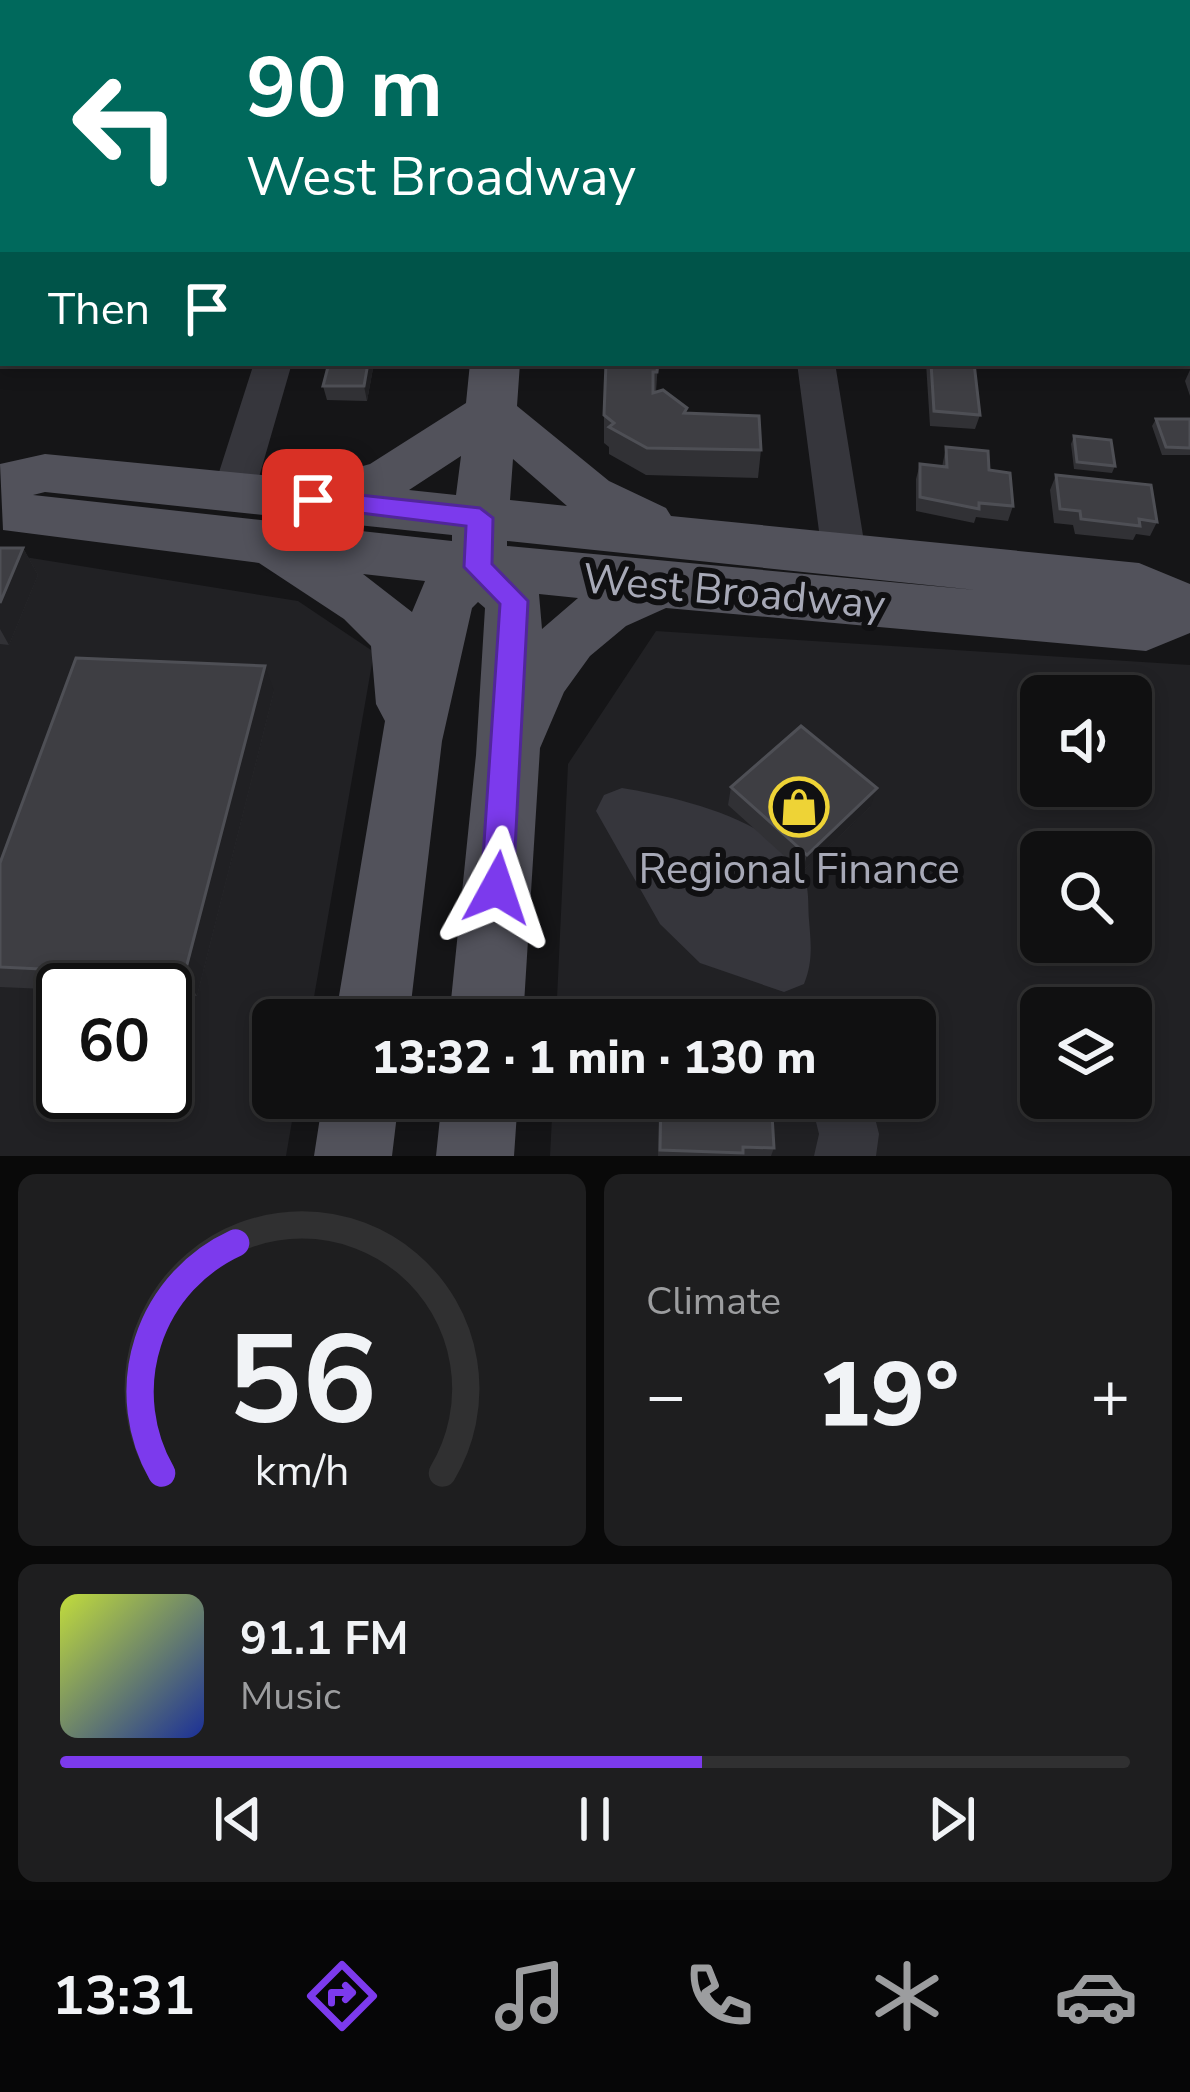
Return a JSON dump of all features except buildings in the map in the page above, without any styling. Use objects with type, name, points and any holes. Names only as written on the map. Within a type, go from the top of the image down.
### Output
[{"type":"main road","points":[[313,500],[388,478],[493,388]]},
{"type":"main road","points":[[375,999],[411,741],[445,598],[479,542],[493,388]]},
{"type":"main road","points":[[493,388],[590,495],[673,562],[579,627],[530,696],[508,755]]},
{"type":"main road","name":"West Broadway","points":[[0,484],[45,473],[246,516],[673,562],[1145,627],[1188,618]]},
{"type":"main road","name":"West Broadway","points":[[0,499],[22,516],[246,516],[313,500],[479,542]]},
{"type":"main road","points":[[246,516],[364,603],[400,637],[411,741]]},
{"type":"main road","points":[[479,542],[514,601],[508,755],[488,999]]},
{"type":"main road","name":"West Broadway","points":[[673,562],[844,554],[1138,585],[1188,618]]},
{"type":"main road","points":[[353,1156],[359,1119]]},
{"type":"main road","points":[[475,1156],[478,1119]]},
{"type":"street","points":[[246,516],[272,366]]},
{"type":"street","points":[[816,366],[844,554]]},
{"type":"street","points":[[622,811],[697,823],[741,848],[780,886],[784,964],[720,944],[679,906],[622,811]]},
{"type":"street","points":[[845,1119],[849,1134],[845,1156]]},
{"type":"shaded area","points":[[0,553],[298,601],[374,652],[314,999],[252,999],[252,1119],[292,1119],[286,1156],[0,1156]]},
{"type":"shaded area","points":[[656,631],[1190,665],[1190,1156],[550,1156],[552,1119],[936,1119],[936,999],[557,999],[568,764]]},
{"type":"place","name":"Regional Finance","points":[[799,807]]},
{"type":"route","points":[[313,500],[480,518],[478,567],[514,601],[497,888]]}]
